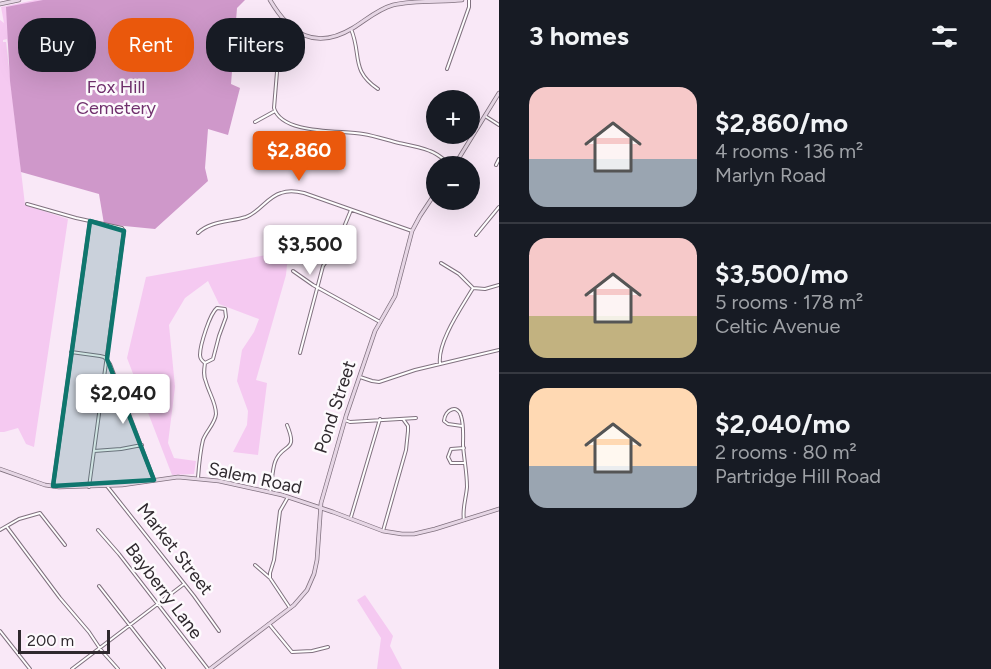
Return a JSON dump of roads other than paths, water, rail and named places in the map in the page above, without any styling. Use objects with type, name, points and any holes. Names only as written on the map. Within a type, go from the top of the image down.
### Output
[{"type":"main road","points":[[0,3],[19,0]]},
{"type":"main road","points":[[270,0],[281,18]]},
{"type":"main road","points":[[305,35],[325,39],[334,37],[395,4],[462,0]]},
{"type":"main road","points":[[459,156],[499,93]]},
{"type":"main road","name":"Pond Street","points":[[209,669],[290,608],[307,590],[314,574],[319,543],[320,507],[328,474],[371,342],[395,296],[412,231],[426,207]]},
{"type":"main road","name":"Salem Road","points":[[0,469],[53,486],[107,486],[178,477],[236,484],[288,496],[396,534],[414,534],[435,529],[499,509]]},
{"type":"street","points":[[447,69],[469,7],[469,0]]},
{"type":"street","points":[[351,29],[361,72],[367,81],[378,89]]},
{"type":"street","points":[[277,72],[275,111],[282,120],[293,125],[333,132],[365,134],[440,156]]},
{"type":"street","points":[[255,122],[275,111]]},
{"type":"street","points":[[485,116],[499,125]]},
{"type":"street","points":[[496,165],[499,159]]},
{"type":"street","points":[[198,233],[207,226],[251,215],[271,197],[287,191],[304,193],[412,231]]},
{"type":"street","points":[[27,204],[124,231],[89,487]]},
{"type":"street","points":[[476,235],[499,207]]},
{"type":"street","points":[[300,352],[323,266],[335,249],[351,210]]},
{"type":"street","points":[[53,486],[90,221]]},
{"type":"street","points":[[441,263],[459,274],[473,288],[499,285]]},
{"type":"street","points":[[292,271],[380,322]]},
{"type":"street","points":[[440,364],[440,353],[449,330],[473,288]]},
{"type":"street","points":[[198,479],[202,443],[216,415],[214,402],[205,382],[205,363],[200,354],[205,332],[214,311],[217,308],[225,309],[226,317],[215,355],[210,362],[205,363]]},
{"type":"street","points":[[359,377],[379,382],[415,370],[499,350]]},
{"type":"street","points":[[71,352],[104,357],[110,364],[154,480]]},
{"type":"street","points":[[462,426],[448,424],[444,421],[444,416],[453,409],[458,410],[461,414],[464,448],[467,487],[464,520]]},
{"type":"street","points":[[345,420],[350,422],[416,418]]},
{"type":"street","points":[[350,518],[380,419]]},
{"type":"street","points":[[383,531],[406,450],[408,426],[404,419]]},
{"type":"street","points":[[270,492],[274,464],[292,442],[287,425]]},
{"type":"street","points":[[94,451],[142,445]]},
{"type":"street","points":[[464,448],[451,449],[448,457],[449,462],[454,464],[465,463]]},
{"type":"street","name":"Market Street","points":[[107,486],[219,631]]},
{"type":"street","points":[[270,578],[280,511],[288,496]]},
{"type":"street","points":[[0,530],[19,519],[40,513],[64,546]]},
{"type":"street","points":[[7,527],[60,598],[118,669]]},
{"type":"street","name":"Bayberry Lane","points":[[98,530],[209,669]]},
{"type":"street","points":[[255,565],[270,578],[290,608]]},
{"type":"street","points":[[72,669],[184,583]]},
{"type":"street","points":[[99,586],[164,669]]},
{"type":"street","points":[[269,624],[292,652],[328,647]]},
{"type":"street","points":[[0,631],[30,669]]},
{"type":"park label","name":"Fox Hill Cemetery","points":[[116,97]]}]
